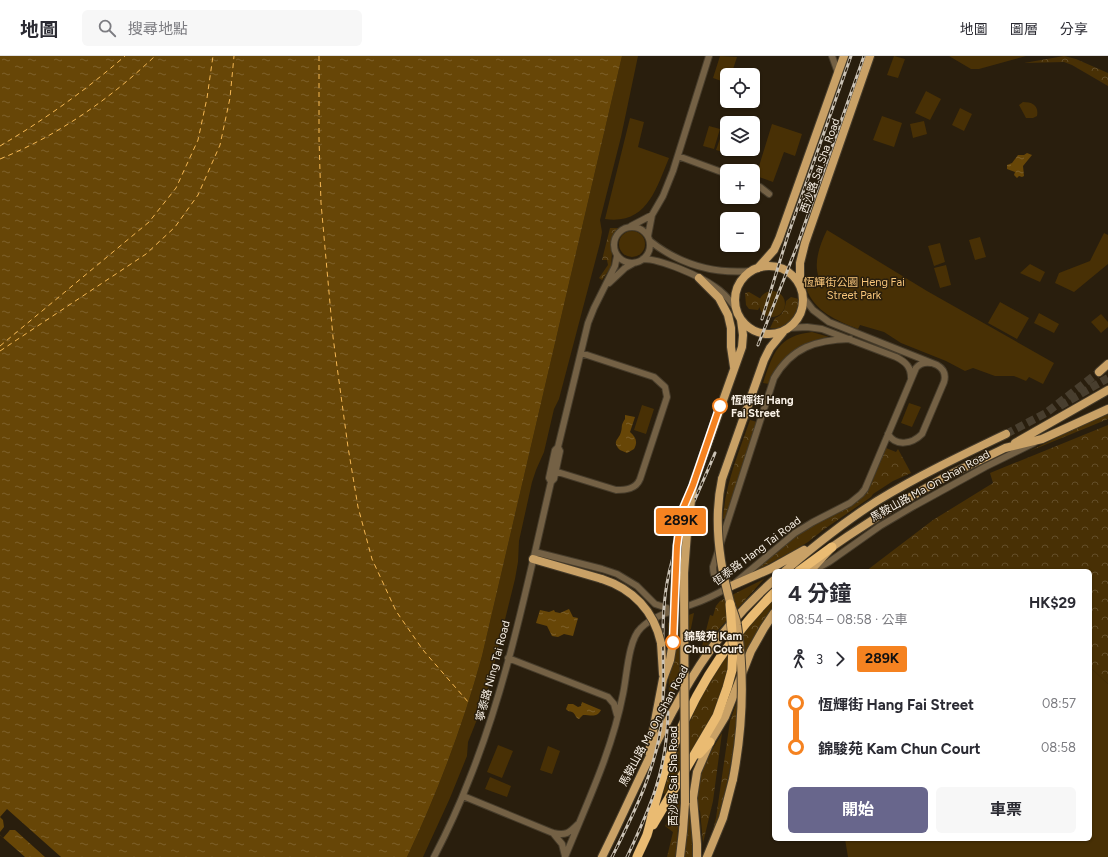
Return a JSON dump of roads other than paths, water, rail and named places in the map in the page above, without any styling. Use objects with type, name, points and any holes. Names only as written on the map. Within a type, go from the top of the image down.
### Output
[{"type":"highway","name":"馬鞍山路 Ma On Shan Road","points":[[801,569],[832,548]]},
{"type":"highway","points":[[647,835],[657,796],[675,743],[704,682],[714,664],[727,646],[751,617],[772,595]]},
{"type":"highway","points":[[637,857],[647,835],[717,716],[724,698],[731,675],[733,655],[730,604]]},
{"type":"highway","points":[[690,763],[710,742]]},
{"type":"main road","name":"西沙路 Sai Sha Road","points":[[754,270],[774,250],[779,239],[844,56]]},
{"type":"main road","name":"西沙路 Sai Sha Road","points":[[800,285],[800,263],[805,242],[870,56]]},
{"type":"main road","points":[[646,764],[663,679],[670,660],[673,642],[677,546],[682,511],[689,500],[742,347],[742,329],[735,307],[738,287],[741,281],[754,270],[768,266],[779,268],[793,276],[800,285],[803,297],[800,314],[797,320],[770,348],[764,360],[722,479],[718,507],[717,534],[730,604],[737,624],[742,676],[741,733],[733,779],[723,818],[707,857]]},
{"type":"main road","points":[[698,278],[718,298],[728,315],[731,328],[731,347],[734,368]]},
{"type":"main road","points":[[740,319],[750,329],[761,333],[772,334],[786,330]]},
{"type":"main road","points":[[1099,372],[1108,364]]},
{"type":"main road","points":[[1005,448],[1108,390]]},
{"type":"main road","name":"馬鞍山路 Ma On Shan Road","points":[[812,569],[832,548],[875,518],[921,490],[1005,448],[1042,439],[1108,409]]},
{"type":"main road","name":"馬鞍山路 Ma On Shan Road","points":[[787,569],[822,540],[864,510],[899,488],[1006,434]]},
{"type":"main road","name":"西沙路 Sai Sha Road","points":[[680,857],[685,803],[684,572],[689,500]]},
{"type":"main road","points":[[729,587],[770,568],[822,540]]},
{"type":"main road","points":[[534,556],[621,586],[641,602],[652,618],[658,631],[661,643],[663,679]]},
{"type":"main road","name":"馬鞍山路 Ma On Shan Road","points":[[602,857],[646,764],[700,664],[740,614],[772,582]]},
{"type":"main road","points":[[697,857],[693,806],[697,772],[710,742],[725,717],[751,651],[772,616]]},
{"type":"street","points":[[709,56],[678,156],[663,196],[652,214],[649,238],[649,251],[643,259],[634,263],[628,262],[617,256],[614,246],[617,235],[624,228],[630,227],[640,229],[649,238],[669,254],[704,269],[727,272],[754,270]]},
{"type":"street","points":[[832,56],[838,73]]},
{"type":"street","points":[[678,156],[720,171]]},
{"type":"street","points":[[760,187],[769,194]]},
{"type":"street","points":[[630,227],[652,214]]},
{"type":"street","name":"寧泰路 Ning Tai Road","points":[[434,857],[463,796],[487,731],[508,658],[551,482],[554,479],[553,471],[560,451],[558,447],[591,316],[615,266],[617,256]]},
{"type":"street","points":[[643,259],[658,261],[707,282],[723,293],[735,307]]},
{"type":"street","name":"寧泰路 Ning Tai Road","points":[[605,287],[625,268],[634,263]]},
{"type":"street","points":[[803,297],[813,310],[829,322],[931,363],[940,367],[944,372],[945,377],[933,410],[922,434],[914,440],[903,442],[892,439],[888,434]]},
{"type":"street","points":[[786,330],[814,327],[850,339],[902,360],[909,368],[911,373],[911,382]]},
{"type":"street","points":[[736,582],[724,583],[718,581],[713,574],[713,567],[774,378],[786,362],[802,349],[821,342],[850,339]]},
{"type":"street","points":[[553,471],[616,490],[632,488],[640,479],[667,397],[665,387],[654,376],[581,353]]},
{"type":"street","points":[[911,382],[918,366],[924,363],[931,363]]},
{"type":"street","name":"恆泰路 Hang Tai Road","points":[[565,857],[601,773],[610,746],[634,637],[638,631],[647,623],[673,610],[707,599],[729,587],[804,526],[846,506],[861,494],[865,489],[911,382]]},
{"type":"street","name":"馬鞍山路 Ma On Shan Road","points":[[817,569],[880,526],[914,506],[985,467],[1042,439]]},
{"type":"street","points":[[534,556],[602,569],[616,574],[637,586],[655,604],[673,610]]},
{"type":"street","points":[[508,658],[608,697],[615,707],[617,719]]},
{"type":"street","points":[[463,796],[559,835],[566,834],[580,823]]},
{"type":"street","points":[[553,833],[564,847],[565,857]]},
{"type":"water","points":[[0,56],[622,56],[482,656],[467,707],[449,758],[407,857],[25,857],[0,835]]},
{"type":"water","points":[[1027,153],[1032,155],[1023,166],[1024,176],[1019,176],[1017,178],[1014,175],[1015,172],[1007,169],[1007,165],[1012,163],[1018,155],[1024,155]]},
{"type":"water","points":[[625,415],[635,417],[630,432],[635,438],[636,444],[634,449],[627,453],[620,450],[616,445]]},
{"type":"water","points":[[569,609],[573,617],[578,618],[573,636],[564,634],[558,637],[552,636],[547,626],[536,623],[540,610],[549,612],[554,610],[555,612],[560,613]]},
{"type":"water","points":[[582,702],[601,710],[596,715],[583,715],[579,719],[566,709],[568,704],[573,704],[578,707],[581,706]]},
{"type":"tunnel","points":[[1006,434],[1046,413],[1099,372]]},
{"type":"tunnel","points":[[1060,406],[1108,378]]},
{"type":"railway","points":[[762,319],[788,235],[851,56]]},
{"type":"railway","points":[[758,345],[797,246],[864,56]]},
{"type":"railway","points":[[612,857],[636,807],[655,755],[662,718],[663,617],[667,583],[675,549],[715,453]]},
{"type":"railway","points":[[627,857],[650,804],[661,770],[665,752],[668,712]]},
{"type":"place","name":"恆輝街 Hang Fai Street","points":[[720,406]]},
{"type":"place","name":"錦駿苑 Kam Chun Court","points":[[673,642]]},
{"type":"park label","name":"恆輝街公園 Heng Fai Street Park","points":[[854,288]]}]
